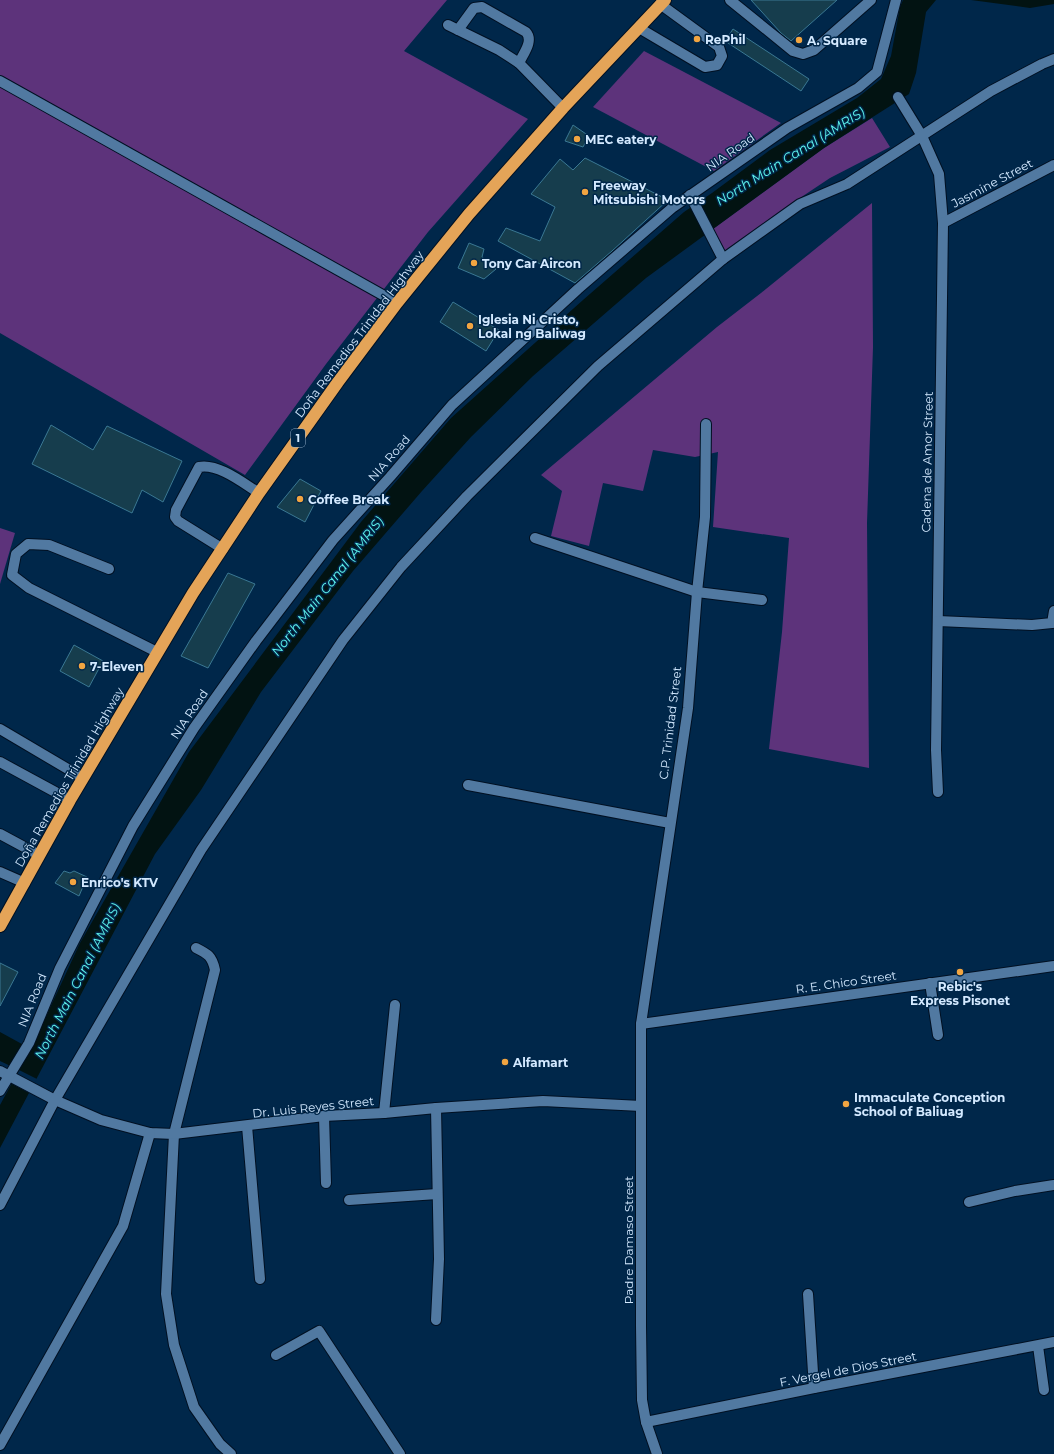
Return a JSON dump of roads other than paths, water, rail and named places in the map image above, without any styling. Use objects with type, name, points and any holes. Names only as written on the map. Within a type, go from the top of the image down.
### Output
[{"type":"highway","name":"Doña Remedios Trinidad Highway","points":[[0,926],[70,800],[157,652],[193,593],[259,492],[397,303],[469,214],[563,108],[662,2]]},
{"type":"street","points":[[730,0],[793,50],[804,54],[814,50],[871,0]]},
{"type":"street","name":"NIA Road","points":[[0,1091],[8,1075],[29,1043],[60,968],[133,826],[194,728],[256,641],[332,540],[390,477],[452,405],[578,289],[672,208],[787,128],[858,88],[877,72],[896,0]]},
{"type":"street","points":[[639,28],[705,67],[717,65],[722,56],[720,47],[662,2]]},
{"type":"street","points":[[458,30],[474,8],[482,7],[529,35],[530,41],[519,63]]},
{"type":"street","points":[[448,25],[499,50],[519,63],[563,108]]},
{"type":"street","points":[[0,1205],[55,1100],[201,850],[342,640],[401,567],[467,496],[598,366],[723,259],[800,204],[847,184],[991,91],[1042,64],[1054,60]]},
{"type":"street","points":[[0,81],[397,303]]},
{"type":"street","name":"Cadena de Amor Street","points":[[898,97],[922,136],[939,174],[943,223],[936,750],[938,792]]},
{"type":"street","name":"Jasmine Street","points":[[943,223],[1054,165]]},
{"type":"street","points":[[690,195],[723,259]]},
{"type":"street","name":"C.P. Trinidad Street","points":[[641,1024],[688,708],[697,592],[705,517],[706,424]]},
{"type":"street","points":[[223,549],[178,521],[175,517],[176,510],[198,467],[204,466],[217,468],[259,492]]},
{"type":"street","points":[[535,538],[697,592],[762,600]]},
{"type":"street","points":[[109,569],[49,545],[28,544],[16,554],[12,575],[29,588],[157,652]]},
{"type":"street","points":[[938,621],[1032,625],[1052,623],[1054,611]]},
{"type":"street","points":[[0,729],[83,778]]},
{"type":"street","points":[[0,762],[70,800]]},
{"type":"street","points":[[468,785],[670,822]]},
{"type":"street","points":[[0,834],[40,855]]},
{"type":"street","points":[[0,872],[25,883]]},
{"type":"street","points":[[196,948],[208,954],[213,961],[215,970],[174,1134],[166,1294],[174,1345],[194,1407],[220,1444],[231,1454]]},
{"type":"street","name":"R. E. Chico Street","points":[[641,1024],[1054,966]]},
{"type":"street","points":[[930,984],[938,1035]]},
{"type":"street","points":[[384,1113],[395,1005]]},
{"type":"street","name":"Padre Damaso Street","points":[[641,1024],[642,1400],[646,1422],[657,1454]]},
{"type":"street","name":"Dr. Luis Reyes Street","points":[[8,1075],[55,1100],[101,1120],[150,1134],[174,1134],[324,1116],[543,1101],[641,1106]]},
{"type":"street","points":[[436,1108],[439,1259],[436,1320]]},
{"type":"street","points":[[324,1116],[326,1184]]},
{"type":"street","points":[[247,1126],[260,1279]]},
{"type":"street","points":[[0,1445],[123,1226],[150,1134]]},
{"type":"street","points":[[969,1202],[1015,1191],[1054,1185]]},
{"type":"street","points":[[349,1200],[437,1194]]},
{"type":"street","points":[[808,1294],[814,1388]]},
{"type":"street","points":[[276,1354],[319,1331],[400,1454]]},
{"type":"street","name":"F. Vergel de Dios Street","points":[[646,1422],[1054,1342]]},
{"type":"street","points":[[1038,1346],[1044,1390]]},
{"type":"water","name":"North Main Canal (AMRIS)","points":[[903,0],[936,0],[926,12],[916,73],[909,94],[824,148],[646,278],[533,376],[471,437],[353,571],[261,692],[201,790],[155,854],[0,1148],[0,1105],[19,1070],[0,1061],[0,1032],[31,1049],[80,943],[189,752],[361,522],[451,418],[684,212],[770,150],[857,98],[881,79],[891,56],[900,7]]},
{"type":"water","points":[[971,0],[1054,0],[1054,4],[1030,8]]},
{"type":"place","name":"RePhil","points":[[697,39]]},
{"type":"place","name":"A. Square","points":[[799,40]]},
{"type":"place","name":"MEC eatery","points":[[577,139]]},
{"type":"place","name":"Freeway Mitsubishi Motors","points":[[585,192]]},
{"type":"place","name":"Tony Car Aircon","points":[[474,263]]},
{"type":"place","name":"Iglesia Ni Cristo, Lokal ng Baliwag","points":[[470,326]]},
{"type":"place","name":"Coffee Break","points":[[300,499]]},
{"type":"place","name":"7-Eleven","points":[[82,666]]},
{"type":"place","name":"Enrico's KTV","points":[[73,882]]},
{"type":"place","name":"Rebic's Express Pisonet","points":[[960,972]]},
{"type":"place","name":"Alfamart","points":[[505,1062]]},
{"type":"place","name":"Immaculate Conception School of Baliuag","points":[[846,1104]]}]
